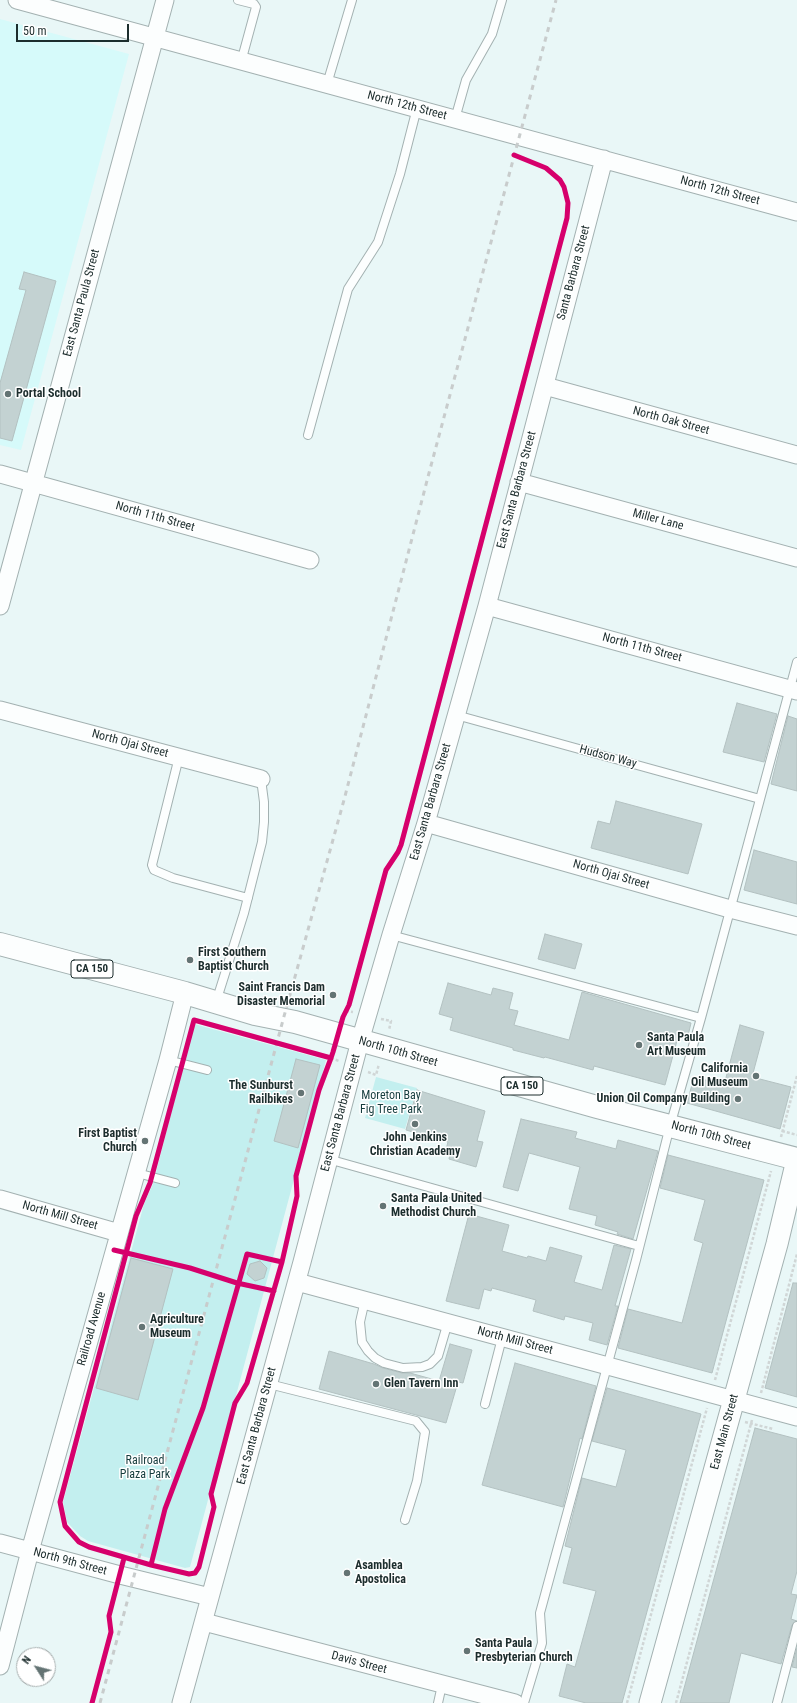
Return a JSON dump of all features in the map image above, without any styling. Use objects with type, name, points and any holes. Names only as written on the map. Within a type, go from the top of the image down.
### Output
[{"type":"main road","name":"North 10th Street","points":[[0,944],[185,993],[216,1003],[360,1040],[520,1086],[776,1153],[797,1160]]},
{"type":"street","name":"North 12th Street","points":[[17,0],[797,212]]},
{"type":"street","name":"East Santa Paula Street","points":[[0,606],[154,37],[166,0]]},
{"type":"street","name":"Santa Barbara Street","points":[[544,386],[604,159]]},
{"type":"street","name":"North Oak Street","points":[[544,386],[797,455]]},
{"type":"street","name":"East Santa Barbara Street","points":[[181,1703],[297,1282],[360,1040],[426,823],[486,606],[544,386]]},
{"type":"street","name":"North 11th Street","points":[[0,474],[310,560]]},
{"type":"street","name":"Miller Lane","points":[[519,482],[797,558]]},
{"type":"street","name":"North 11th Street","points":[[486,606],[793,690]]},
{"type":"street","name":"North Ojai Street","points":[[0,710],[261,779]]},
{"type":"street","name":"North Ojai Street","points":[[426,823],[730,909],[797,926]]},
{"type":"street","name":"Railroad Avenue","points":[[0,1666],[30,1551],[137,1173],[185,993]]},
{"type":"street","name":"East Main Street","points":[[650,1703],[777,1244],[797,1160]]},
{"type":"street","name":"North Mill Street","points":[[0,1199],[119,1233]]},
{"type":"street","name":"North Mill Street","points":[[297,1282],[797,1417]]},
{"type":"street","name":"North 9th Street","points":[[0,1543],[210,1597]]},
{"type":"street","name":"Davis Street","points":[[204,1622],[515,1703]]},
{"type":"lane","points":[[238,0],[254,4],[256,7],[241,62]]},
{"type":"lane","points":[[327,84],[352,0]]},
{"type":"lane","points":[[455,119],[466,80],[492,34],[502,0]]},
{"type":"lane","points":[[308,435],[348,289],[378,242],[400,174],[417,108]]},
{"type":"lane","points":[[524,1703],[542,1643],[540,1613],[670,1126],[701,1018],[760,799],[793,690],[797,662]]},
{"type":"lane","name":"Hudson Way","points":[[456,715],[760,799]]},
{"type":"lane","points":[[179,757],[152,865],[154,870],[173,878],[248,898]]},
{"type":"lane","points":[[216,1003],[248,898],[262,842],[264,802],[261,779]]},
{"type":"lane","points":[[391,935],[701,1018]]},
{"type":"lane","points":[[168,1060],[207,1070]]},
{"type":"lane","points":[[328,1159],[639,1246]]},
{"type":"lane","points":[[137,1173],[175,1183]]},
{"type":"lane","points":[[365,1300],[360,1322],[362,1342],[375,1358],[384,1363],[411,1369],[430,1364],[438,1356],[448,1322]]},
{"type":"lane","points":[[485,1404],[502,1338]]},
{"type":"lane","points":[[269,1384],[416,1421],[425,1432],[417,1481],[405,1520]]},
{"type":"lane","points":[[777,1703],[797,1626]]},
{"type":"lane","points":[[438,1703],[442,1685]]},
{"type":"path","points":[[329,1065],[343,1017],[349,1005]]},
{"type":"path","points":[[324,1056],[331,1058]]},
{"type":"path","points":[[716,1376],[797,1076]]},
{"type":"path","points":[[782,1131],[797,1135]]},
{"type":"path","points":[[762,1390],[797,1254]]},
{"type":"path","points":[[627,1703],[706,1412]]},
{"type":"path","points":[[676,1703],[752,1423]]},
{"type":"shaded area","points":[[0,19],[129,54],[21,450],[0,445]]},
{"type":"green space","name":"Railroad Plaza Park","points":[[194,1024],[326,1060],[190,1567],[185,1568],[88,1541],[80,1536],[67,1522],[63,1502],[144,1204],[153,1184]]},
{"type":"green space","name":"Moreton Bay Fig Tree Park","points":[[376,1077],[417,1088],[405,1129],[365,1118]]},
{"type":"building","points":[[24,272],[56,281],[12,441],[0,438],[0,383],[26,290],[19,289]]},
{"type":"building","points":[[737,703],[777,714],[764,762],[723,752]]},
{"type":"building","points":[[788,716],[797,719],[797,791],[771,784]]},
{"type":"building","points":[[616,801],[702,824],[688,874],[591,848],[598,821],[610,824]]},
{"type":"building","points":[[754,850],[797,862],[797,904],[744,890]]},
{"type":"building","points":[[545,934],[582,944],[575,969],[538,959]]},
{"type":"building","points":[[448,983],[491,995],[493,988],[513,993],[509,1009],[518,1011],[514,1025],[569,1040],[582,992],[691,1023],[687,1040],[678,1037],[665,1085],[594,1066],[593,1070],[545,1057],[544,1058],[450,1030],[453,1018],[439,1014]]},
{"type":"building","name":"Union Oil Company Building","points":[[740,1025],[764,1032],[752,1077],[791,1087],[780,1129],[687,1103],[694,1077],[724,1085]]},
{"type":"building","points":[[296,1059],[320,1065],[298,1148],[274,1141]]},
{"type":"building","points":[[417,1090],[485,1111],[477,1141],[483,1142],[476,1167],[449,1159],[450,1154],[445,1153],[448,1142],[406,1130]]},
{"type":"building","points":[[521,1119],[577,1132],[575,1138],[616,1149],[618,1140],[658,1151],[633,1239],[617,1234],[618,1232],[595,1225],[597,1216],[569,1209],[580,1167],[529,1153],[518,1191],[503,1187]]},
{"type":"building","points":[[668,1155],[764,1180],[712,1373],[618,1348],[628,1309],[682,1323],[703,1243],[694,1240],[705,1200],[660,1188]]},
{"type":"building","points":[[469,1214],[509,1225],[502,1251],[527,1258],[528,1256],[546,1261],[550,1247],[582,1256],[574,1282],[602,1290],[614,1245],[631,1249],[615,1306],[618,1306],[607,1345],[589,1340],[593,1323],[565,1316],[564,1320],[533,1311],[536,1300],[492,1288],[491,1291],[484,1289],[479,1309],[446,1301]]},
{"type":"building","points":[[131,1258],[173,1269],[138,1400],[96,1388]]},
{"type":"building","points":[[260,1261],[267,1268],[264,1278],[255,1281],[247,1274],[250,1264]]},
{"type":"building","points":[[793,1283],[797,1283],[797,1397],[765,1388]]},
{"type":"building","name":"Glen Tavern Inn","points":[[450,1344],[472,1350],[463,1383],[458,1382],[446,1423],[319,1389],[329,1351],[383,1368],[402,1373],[410,1373],[439,1381]]},
{"type":"building","points":[[515,1363],[596,1386],[582,1439],[580,1438],[563,1507],[482,1485]]},
{"type":"building","points":[[607,1388],[701,1414],[622,1703],[586,1703],[559,1696],[567,1664],[575,1667],[596,1591],[563,1583],[572,1548],[565,1546],[582,1478],[616,1487],[626,1450],[592,1441]]},
{"type":"building","points":[[755,1428],[797,1439],[797,1571],[791,1594],[797,1595],[791,1619],[797,1621],[792,1625],[781,1664],[741,1653],[729,1703],[680,1703]]},
{"type":"building","points":[[797,1648],[797,1668],[792,1667]]},
{"type":"railway","points":[[100,1703],[283,1020],[344,800],[429,473],[556,0]]},
{"type":"cycle path","points":[[331,1058],[194,1020],[150,1183],[136,1216],[60,1502],[65,1526],[79,1542],[89,1547],[151,1565],[189,1574],[195,1573],[199,1567],[214,1507],[211,1494],[235,1403],[247,1383],[282,1262],[297,1196],[296,1176],[319,1090],[331,1058],[333,1052],[343,1017],[349,1005],[386,870],[401,845],[567,218],[568,203],[564,187],[560,180],[546,168],[514,155]]},
{"type":"cycle path","points":[[114,1250],[190,1268],[237,1283],[274,1291]]},
{"type":"cycle path","points":[[151,1565],[165,1509],[203,1408],[247,1254],[282,1262]]},
{"type":"cycle path","points":[[92,1703],[111,1632],[109,1616],[124,1558]]},
{"type":"place","name":"Portal School","points":[[8,394]]},
{"type":"place","name":"First Southern Baptist Church","points":[[190,960]]},
{"type":"place","name":"Saint Francis Dam Disaster Memorial","points":[[333,995]]},
{"type":"place","name":"Santa Paula Art Museum","points":[[639,1045]]},
{"type":"place","name":"California Oil Museum","points":[[756,1076]]},
{"type":"place","name":"The Sunburst Railbikes","points":[[301,1093]]},
{"type":"place","name":"Union Oil Company Building","points":[[738,1099]]},
{"type":"place","name":"John Jenkins Christian Academy","points":[[415,1124]]},
{"type":"place","name":"First Baptist Church","points":[[145,1141]]},
{"type":"place","name":"Santa Paula United Methodist Church","points":[[383,1206]]},
{"type":"place","name":"Agriculture Museum","points":[[142,1327]]},
{"type":"place","name":"Glen Tavern Inn","points":[[376,1384]]},
{"type":"place","name":"Asamblea Apostolica","points":[[347,1573]]},
{"type":"place","name":"Santa Paula Presbyterian Church","points":[[467,1651]]}]
